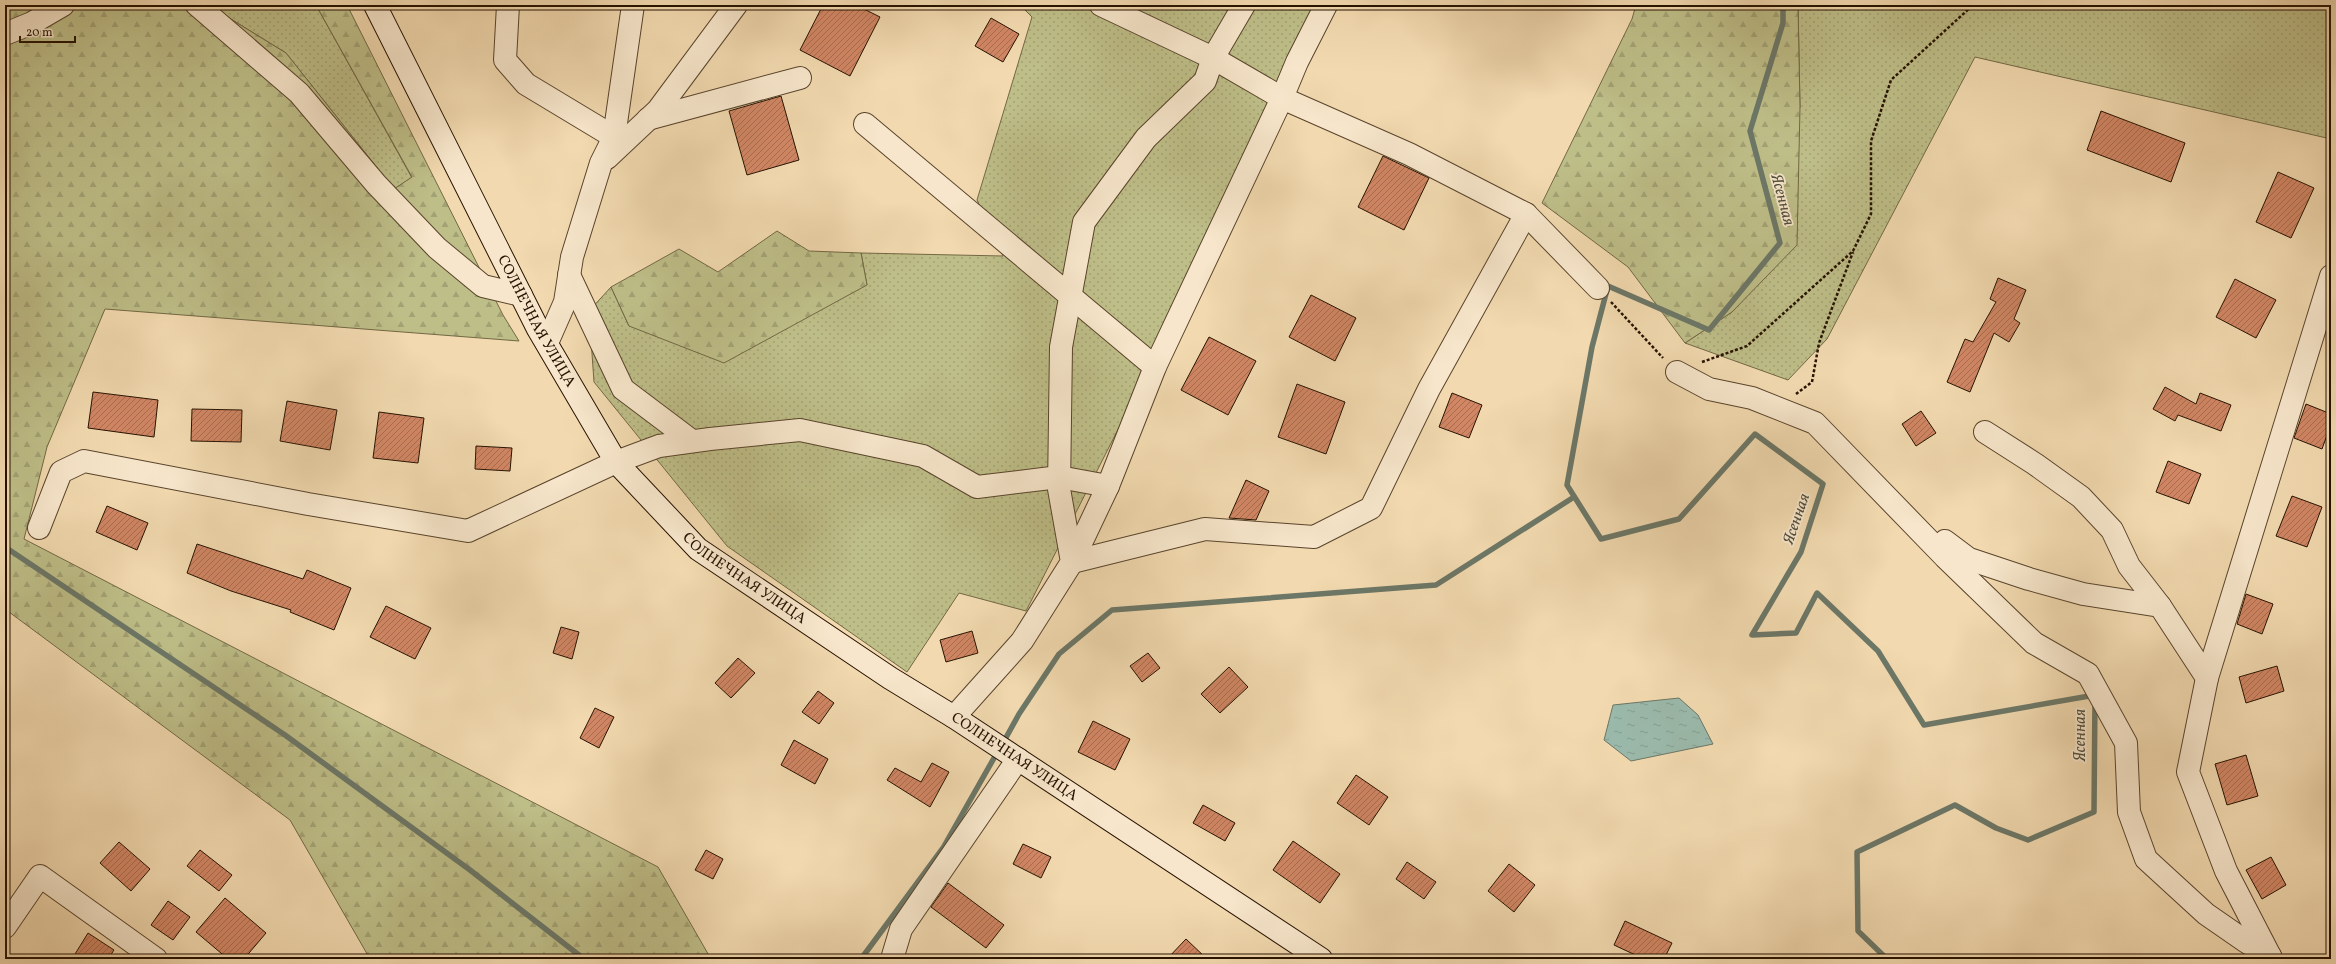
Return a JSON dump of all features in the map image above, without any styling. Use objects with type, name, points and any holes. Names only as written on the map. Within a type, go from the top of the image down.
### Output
[{"type":"street","points":[[5,34],[32,23],[62,5]]},
{"type":"street","points":[[197,5],[299,93],[376,184],[436,248],[483,286],[521,295]]},
{"type":"street","name":"СОЛНЕЧНАЯ УЛИЦА","points":[[375,5],[546,343],[616,462],[698,549],[890,678],[954,717],[1321,959]]},
{"type":"street","points":[[508,5],[505,60],[526,84],[614,137]]},
{"type":"street","points":[[546,343],[565,302],[572,257],[601,163],[614,137],[633,5]]},
{"type":"street","points":[[601,163],[658,110],[736,5]]},
{"type":"street","points":[[1102,5],[1214,58],[1282,98],[1409,154],[1526,214],[1605,296]]},
{"type":"street","points":[[1072,562],[1059,489],[1061,347],[1084,222],[1146,138],[1204,81],[1214,58],[1244,5]]},
{"type":"street","points":[[954,717],[1022,641],[1072,562],[1108,486],[1154,367],[1282,98],[1297,62],[1326,5]]},
{"type":"street","points":[[648,120],[800,78]]},
{"type":"street","points":[[865,124],[1070,298],[1154,367]]},
{"type":"street","points":[[1072,562],[1205,529],[1314,537],[1371,508],[1429,389],[1526,214]]},
{"type":"street","points":[[569,275],[622,389],[692,441]]},
{"type":"street","points":[[2271,958],[2226,871],[2188,772],[2207,678],[2331,276]]},
{"type":"street","points":[[1677,372],[1709,389],[1752,398],[1815,423],[1945,557],[2034,643],[2088,674],[2126,743],[2128,812],[2146,859],[2206,914],[2271,958]]},
{"type":"street","points":[[39,528],[61,472],[84,461],[300,503],[468,531],[616,462],[659,446],[692,441],[800,430],[923,456],[977,487],[1059,476],[1108,486]]},
{"type":"street","points":[[1985,432],[2082,497],[2112,530],[2129,566],[2160,606],[2207,678]]},
{"type":"street","points":[[1896,507],[1969,559],[2029,579],[2083,594],[2160,606]]},
{"type":"street","points":[[892,959],[901,929],[1018,760]]},
{"type":"street","points":[[5,927],[40,876],[156,959]]},
{"type":"path","points":[[1791,397],[1812,382],[1819,343],[1853,251],[1871,214],[1870,141],[1891,80],[1973,5]]},
{"type":"path","points":[[1605,296],[1677,372],[1747,346],[1853,251]]},
{"type":"green space","points":[[5,5],[208,5],[286,53],[394,189],[412,177],[316,5],[347,5],[503,315],[519,341],[105,309],[47,447],[24,539],[658,867],[711,959],[370,959],[290,820],[9,612],[5,616]]},
{"type":"green space","points":[[208,5],[316,5],[412,178],[394,189],[286,53]]},
{"type":"green space","points":[[1020,5],[1326,5],[1141,384],[1026,611],[959,593],[907,672],[727,546],[594,382],[589,311],[611,287],[629,326],[867,285],[861,253],[1003,256],[977,200],[1032,17]]},
{"type":"green space","points":[[1636,5],[1798,5],[1800,107],[1797,245],[1732,312],[1685,343],[1628,267],[1542,203],[1632,19]]},
{"type":"green space","points":[[1798,5],[2331,5],[2331,139],[1975,57],[1827,339],[1788,380],[1685,343],[1732,312],[1800,107]]},
{"type":"green space","points":[[777,231],[809,251],[861,253],[867,285],[724,363],[629,326],[611,287],[679,249],[718,272]]},
{"type":"water","points":[[1679,698],[1698,715],[1713,744],[1631,761],[1604,740],[1613,705]]},
{"type":"building","points":[[823,5],[856,5],[880,17],[850,76],[800,50]]},
{"type":"building","points":[[991,18],[1019,34],[1003,62],[975,46]]},
{"type":"building","points":[[781,96],[799,160],[747,175],[729,111]]},
{"type":"building","points":[[2101,111],[2185,143],[2171,182],[2087,150]]},
{"type":"building","points":[[1383,156],[1429,178],[1404,230],[1358,207]]},
{"type":"building","points":[[2278,172],[2314,188],[2291,238],[2256,222]]},
{"type":"building","points":[[1998,278],[2026,290],[2014,319],[2020,323],[2009,342],[1994,333],[1970,392],[1947,382],[1965,339],[1973,342],[1996,302],[1990,299]]},
{"type":"building","points":[[2235,279],[2276,300],[2256,338],[2216,317]]},
{"type":"building","points":[[1311,295],[1356,318],[1335,361],[1289,337]]},
{"type":"building","points":[[1209,337],[1256,361],[1228,415],[1181,390]]},
{"type":"building","points":[[1297,384],[1345,402],[1326,454],[1278,437]]},
{"type":"building","points":[[2165,387],[2196,404],[2200,393],[2231,405],[2221,431],[2178,415],[2175,421],[2153,409]]},
{"type":"building","points":[[93,392],[158,400],[154,437],[88,428]]},
{"type":"building","points":[[1452,393],[1482,405],[1469,438],[1439,427]]},
{"type":"building","points":[[287,401],[337,410],[330,450],[280,441]]},
{"type":"building","points":[[2306,404],[2331,414],[2331,424],[2322,449],[2294,438]]},
{"type":"building","points":[[192,409],[242,410],[241,442],[191,441]]},
{"type":"building","points":[[1921,411],[1936,433],[1916,446],[1902,424]]},
{"type":"building","points":[[379,412],[424,418],[418,463],[373,458]]},
{"type":"building","points":[[476,446],[512,448],[510,471],[475,469]]},
{"type":"building","points":[[2168,461],[2201,474],[2189,504],[2156,492]]},
{"type":"building","points":[[1246,480],[1269,491],[1256,520],[1229,518]]},
{"type":"building","points":[[2292,496],[2322,507],[2307,547],[2276,536]]},
{"type":"building","points":[[107,506],[148,523],[137,550],[96,532]]},
{"type":"building","points":[[197,544],[303,579],[307,570],[351,588],[334,630],[290,612],[291,610],[231,591],[187,573]]},
{"type":"building","points":[[2246,594],[2273,604],[2262,634],[2237,624]]},
{"type":"building","points":[[386,606],[431,628],[415,659],[370,637]]},
{"type":"building","points":[[561,627],[579,632],[572,659],[553,653]]},
{"type":"building","points":[[972,631],[978,653],[946,662],[940,640]]},
{"type":"building","points":[[1148,653],[1160,668],[1142,682],[1130,666]]},
{"type":"building","points":[[738,658],[755,673],[731,698],[715,683]]},
{"type":"building","points":[[2277,666],[2284,691],[2246,703],[2239,677]]},
{"type":"building","points":[[1229,667],[1248,687],[1220,713],[1201,694]]},
{"type":"building","points":[[818,691],[834,703],[819,724],[802,712]]},
{"type":"building","points":[[595,708],[614,717],[599,748],[580,738]]},
{"type":"building","points":[[1093,721],[1130,739],[1115,770],[1078,752]]},
{"type":"building","points":[[794,740],[828,759],[815,784],[781,765]]},
{"type":"building","points":[[2246,755],[2258,796],[2227,805],[2215,764]]},
{"type":"building","points":[[932,763],[949,772],[930,807],[887,780],[895,768],[921,782]]},
{"type":"building","points":[[1356,775],[1388,797],[1369,825],[1337,803]]},
{"type":"building","points":[[1203,805],[1235,823],[1225,841],[1193,823]]},
{"type":"building","points":[[1293,841],[1340,874],[1320,903],[1273,870]]},
{"type":"building","points":[[119,842],[150,869],[131,891],[100,863]]},
{"type":"building","points":[[1023,844],[1051,857],[1041,878],[1013,864]]},
{"type":"building","points":[[200,850],[232,875],[219,891],[187,866]]},
{"type":"building","points":[[706,850],[723,859],[713,879],[695,870]]},
{"type":"building","points":[[2271,857],[2286,885],[2262,899],[2246,870]]},
{"type":"building","points":[[1407,862],[1436,882],[1424,899],[1396,879]]},
{"type":"building","points":[[1509,864],[1535,885],[1514,912],[1488,891]]},
{"type":"building","points":[[948,883],[1004,925],[986,948],[931,907]]},
{"type":"building","points":[[225,898],[266,933],[244,959],[228,959],[196,932]]},
{"type":"building","points":[[168,901],[190,917],[173,940],[151,925]]},
{"type":"building","points":[[1625,921],[1672,943],[1664,959],[1644,959],[1614,945]]},
{"type":"building","points":[[88,933],[114,950],[108,959],[72,959]]},
{"type":"building","points":[[1186,939],[1207,959],[1167,959]]},
{"type":"waterway","name":"Ясенная","points":[[1783,5],[1783,23],[1750,131],[1780,243],[1709,330],[1608,286],[1592,347],[1567,485],[1601,539],[1679,519],[1755,434],[1823,484],[1801,552],[1752,635],[1796,633],[1817,593],[1878,651],[1924,725],[2095,695],[2094,812],[2028,840],[1996,828],[1955,805],[1857,852],[1858,931],[1887,959]]},
{"type":"waterway","points":[[1003,743],[1019,714],[1059,654],[1112,610],[1436,585],[1574,497]]},
{"type":"waterway","points":[[5,547],[285,735],[470,870],[584,959]]},
{"type":"waterway","points":[[861,959],[943,848],[998,751]]}]
